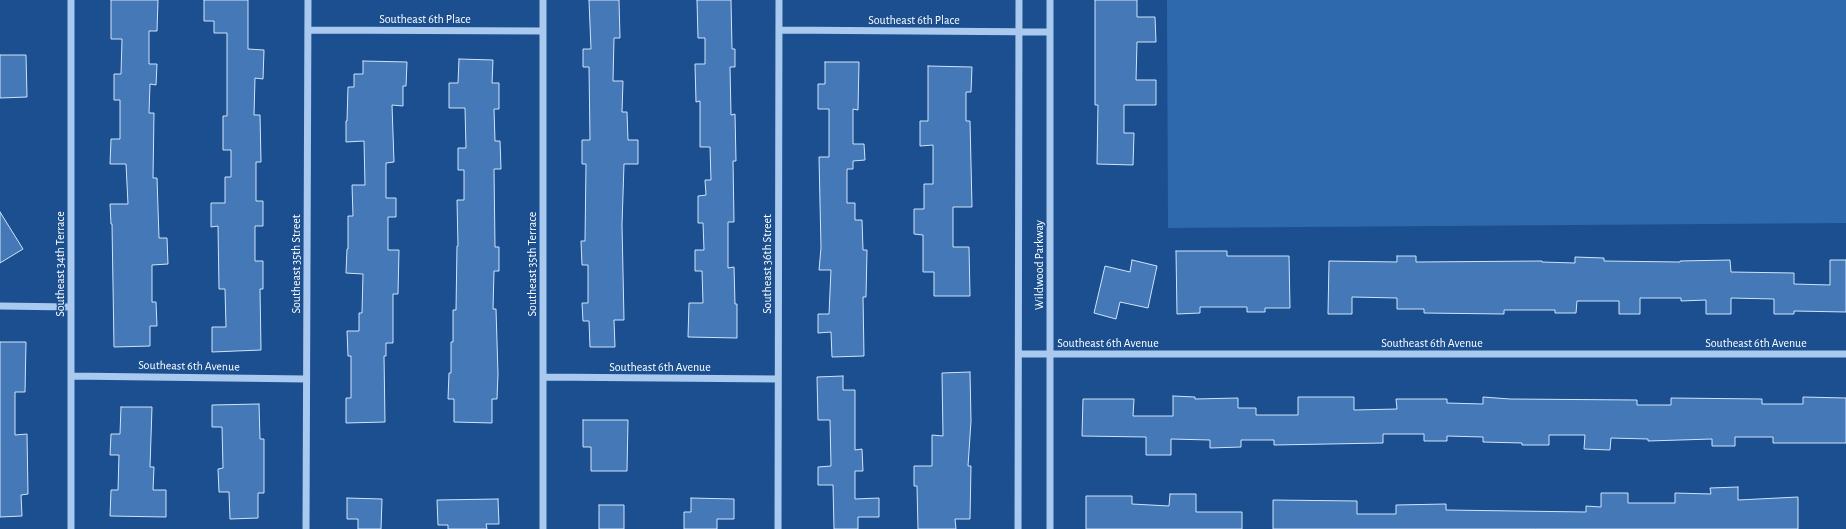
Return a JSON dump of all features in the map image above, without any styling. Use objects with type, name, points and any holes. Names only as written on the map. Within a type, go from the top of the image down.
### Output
[{"type":"street","name":"Southeast 34th Terrace","points":[[71,529],[72,0]]},
{"type":"street","name":"Southeast 35th Street","points":[[306,529],[308,0]]},
{"type":"street","name":"Southeast 35th Terrace","points":[[543,0],[543,529]]},
{"type":"street","name":"Southeast 36th Street","points":[[778,0],[778,529]]},
{"type":"street","name":"Wildwood Parkway","points":[[1018,529],[1019,0]]},
{"type":"street","name":"Wildwood Parkway","points":[[1050,0],[1050,529]]},
{"type":"street","name":"Southeast 6th Place","points":[[308,30],[543,31]]},
{"type":"street","name":"Southeast 6th Place","points":[[778,30],[1050,32]]},
{"type":"street","points":[[0,306],[71,307]]},
{"type":"street","name":"Southeast 6th Avenue","points":[[1018,354],[1846,354]]},
{"type":"street","name":"Southeast 6th Avenue","points":[[71,376],[306,379]]},
{"type":"street","name":"Southeast 6th Avenue","points":[[543,377],[778,379]]},
{"type":"shaded area","points":[[1167,0],[1846,0],[1846,223],[1168,228]]},
{"type":"building","points":[[111,0],[158,0],[157,31],[149,31],[149,64],[157,64],[156,85],[150,84],[149,113],[154,113],[153,178],[157,178],[159,238],[167,238],[168,264],[152,265],[152,302],[156,302],[157,326],[150,326],[150,346],[114,347],[112,224],[110,204],[128,204],[126,164],[110,164],[111,139],[120,139],[120,100],[114,100],[114,74],[121,74],[122,39],[111,39]]},
{"type":"building","points":[[204,0],[248,0],[248,49],[264,50],[263,79],[255,78],[254,115],[260,115],[261,162],[256,162],[256,201],[263,201],[263,226],[255,226],[255,261],[263,261],[263,289],[260,289],[261,350],[212,352],[212,327],[226,327],[225,289],[219,289],[218,226],[211,227],[211,203],[225,203],[225,177],[231,177],[231,150],[223,150],[223,116],[227,116],[227,33],[214,33],[214,21],[204,21]]},
{"type":"building","points":[[589,0],[619,0],[620,38],[614,38],[613,81],[623,81],[622,112],[627,112],[628,140],[638,140],[638,164],[624,164],[622,225],[624,320],[614,320],[615,347],[590,347],[589,321],[583,321],[582,303],[588,303],[588,265],[582,265],[581,241],[585,241],[586,164],[582,164],[582,140],[590,140],[589,67],[583,67],[583,49],[591,49]]},
{"type":"building","points":[[697,0],[731,0],[732,49],[735,49],[735,67],[730,67],[731,115],[735,114],[736,161],[733,161],[734,222],[728,222],[728,268],[734,267],[735,304],[737,304],[737,338],[688,337],[689,303],[703,303],[702,271],[695,271],[695,250],[704,250],[703,223],[698,223],[698,196],[706,195],[705,180],[711,180],[710,147],[700,147],[700,101],[696,102],[695,64],[705,64],[705,38],[698,38]]},
{"type":"building","points":[[1095,0],[1137,0],[1137,17],[1155,17],[1156,42],[1137,42],[1136,80],[1156,80],[1156,105],[1124,105],[1124,133],[1134,133],[1133,165],[1097,164],[1098,105],[1095,105]]},
{"type":"building","points":[[0,55],[26,55],[27,97],[0,98]]},
{"type":"building","points":[[459,59],[493,60],[492,83],[499,83],[499,109],[494,109],[495,141],[500,141],[501,169],[494,169],[495,247],[499,247],[499,271],[494,271],[493,309],[496,309],[498,374],[497,399],[492,399],[492,423],[454,422],[454,399],[448,399],[449,373],[451,373],[451,342],[453,342],[453,310],[456,310],[458,246],[457,200],[464,200],[464,170],[458,170],[458,148],[466,148],[465,108],[449,108],[449,83],[458,83]]},
{"type":"building","points":[[363,61],[407,62],[406,86],[403,86],[403,106],[392,105],[394,162],[386,163],[386,198],[396,198],[396,217],[388,217],[388,250],[399,250],[398,294],[393,294],[393,343],[386,343],[386,356],[384,356],[385,422],[346,423],[346,398],[351,398],[351,356],[348,356],[347,331],[359,331],[359,313],[362,313],[363,274],[346,273],[348,216],[353,216],[352,185],[365,185],[364,141],[346,142],[346,121],[348,87],[354,87],[354,74],[363,74]]},
{"type":"building","points":[[825,62],[859,62],[858,110],[853,109],[853,144],[864,144],[865,160],[853,161],[853,169],[847,169],[847,203],[855,203],[855,220],[862,220],[863,250],[867,250],[866,297],[863,297],[864,356],[832,357],[831,332],[818,333],[818,314],[829,314],[831,270],[819,270],[821,248],[819,157],[829,157],[829,109],[818,109],[818,84],[825,84]]},
{"type":"building","points":[[928,66],[972,67],[971,92],[966,92],[966,121],[970,121],[972,207],[953,207],[953,247],[969,247],[970,296],[934,296],[934,272],[923,272],[923,235],[914,234],[914,209],[924,209],[924,184],[933,184],[933,145],[920,146],[920,121],[928,121]]},
{"type":"building","points":[[0,212],[23,249],[0,263]]},
{"type":"building","points":[[1176,251],[1227,251],[1227,256],[1289,256],[1290,308],[1265,308],[1265,312],[1247,312],[1247,307],[1200,307],[1200,313],[1177,314]]},
{"type":"building","points":[[1397,256],[1416,256],[1416,262],[1542,261],[1575,263],[1575,257],[1604,258],[1604,261],[1680,262],[1730,260],[1731,272],[1794,273],[1794,284],[1830,285],[1830,260],[1846,260],[1846,312],[1794,311],[1794,314],[1774,314],[1774,299],[1731,298],[1731,314],[1706,314],[1706,300],[1681,301],[1681,298],[1640,298],[1640,314],[1619,314],[1619,301],[1577,301],[1576,313],[1555,313],[1555,310],[1504,310],[1504,314],[1424,313],[1424,309],[1397,309],[1397,298],[1352,297],[1352,314],[1328,314],[1329,261],[1397,262]]},
{"type":"building","points":[[1132,260],[1157,266],[1148,308],[1120,302],[1116,319],[1094,313],[1105,266],[1130,272]]},
{"type":"building","points":[[0,342],[26,342],[25,392],[15,392],[15,435],[27,434],[28,494],[21,495],[22,516],[0,517]]},
{"type":"building","points":[[970,372],[971,421],[968,466],[971,466],[970,519],[955,519],[956,529],[918,529],[917,486],[914,486],[914,466],[932,466],[932,435],[943,436],[942,373]]},
{"type":"building","points":[[843,376],[843,390],[855,390],[855,450],[862,449],[863,471],[855,471],[855,499],[879,498],[879,517],[858,517],[858,529],[834,529],[833,485],[818,485],[818,467],[831,466],[830,420],[818,420],[817,377]]},
{"type":"building","points":[[1173,396],[1195,397],[1195,399],[1238,398],[1238,408],[1256,408],[1256,415],[1298,415],[1298,397],[1354,397],[1354,410],[1397,409],[1396,399],[1447,399],[1447,403],[1483,404],[1483,397],[1510,399],[1637,400],[1637,405],[1671,405],[1671,398],[1762,399],[1762,404],[1803,404],[1803,397],[1846,398],[1846,443],[1773,443],[1773,437],[1735,437],[1735,446],[1712,446],[1712,439],[1648,441],[1648,439],[1611,438],[1610,450],[1584,449],[1585,435],[1549,435],[1549,445],[1522,445],[1522,443],[1483,442],[1483,437],[1447,436],[1447,441],[1424,441],[1424,434],[1383,434],[1383,443],[1274,445],[1274,440],[1241,440],[1241,447],[1210,448],[1210,440],[1171,439],[1171,455],[1146,455],[1146,437],[1082,436],[1083,399],[1134,399],[1133,416],[1173,416]]},
{"type":"building","points":[[259,404],[260,439],[264,439],[264,493],[258,493],[258,518],[230,519],[229,492],[219,492],[218,469],[223,468],[222,427],[212,427],[212,405]]},
{"type":"building","points":[[121,407],[152,407],[150,467],[154,467],[153,490],[166,490],[166,517],[110,516],[111,490],[118,490],[119,455],[110,455],[111,434],[120,434]]},
{"type":"building","points":[[583,420],[628,420],[627,471],[591,471],[591,447],[583,447]]},
{"type":"building","points":[[1738,487],[1738,500],[1798,497],[1798,529],[1273,529],[1273,500],[1357,501],[1357,514],[1396,514],[1396,505],[1446,504],[1446,510],[1586,512],[1586,506],[1601,507],[1601,493],[1628,493],[1628,503],[1675,503],[1675,493],[1711,494],[1710,488]]},
{"type":"building","points":[[1170,494],[1196,494],[1196,512],[1242,512],[1242,529],[1086,529],[1086,496],[1132,496],[1132,504],[1169,506]]},
{"type":"building","points":[[347,498],[382,499],[381,529],[358,529],[358,519],[347,519]]},
{"type":"building","points":[[691,498],[734,499],[734,519],[717,519],[717,529],[684,529],[684,512],[691,512]]},
{"type":"building","points":[[498,499],[499,524],[486,524],[487,529],[448,529],[448,525],[438,525],[437,500]]},
{"type":"building","points":[[599,505],[624,505],[624,529],[599,529]]}]
